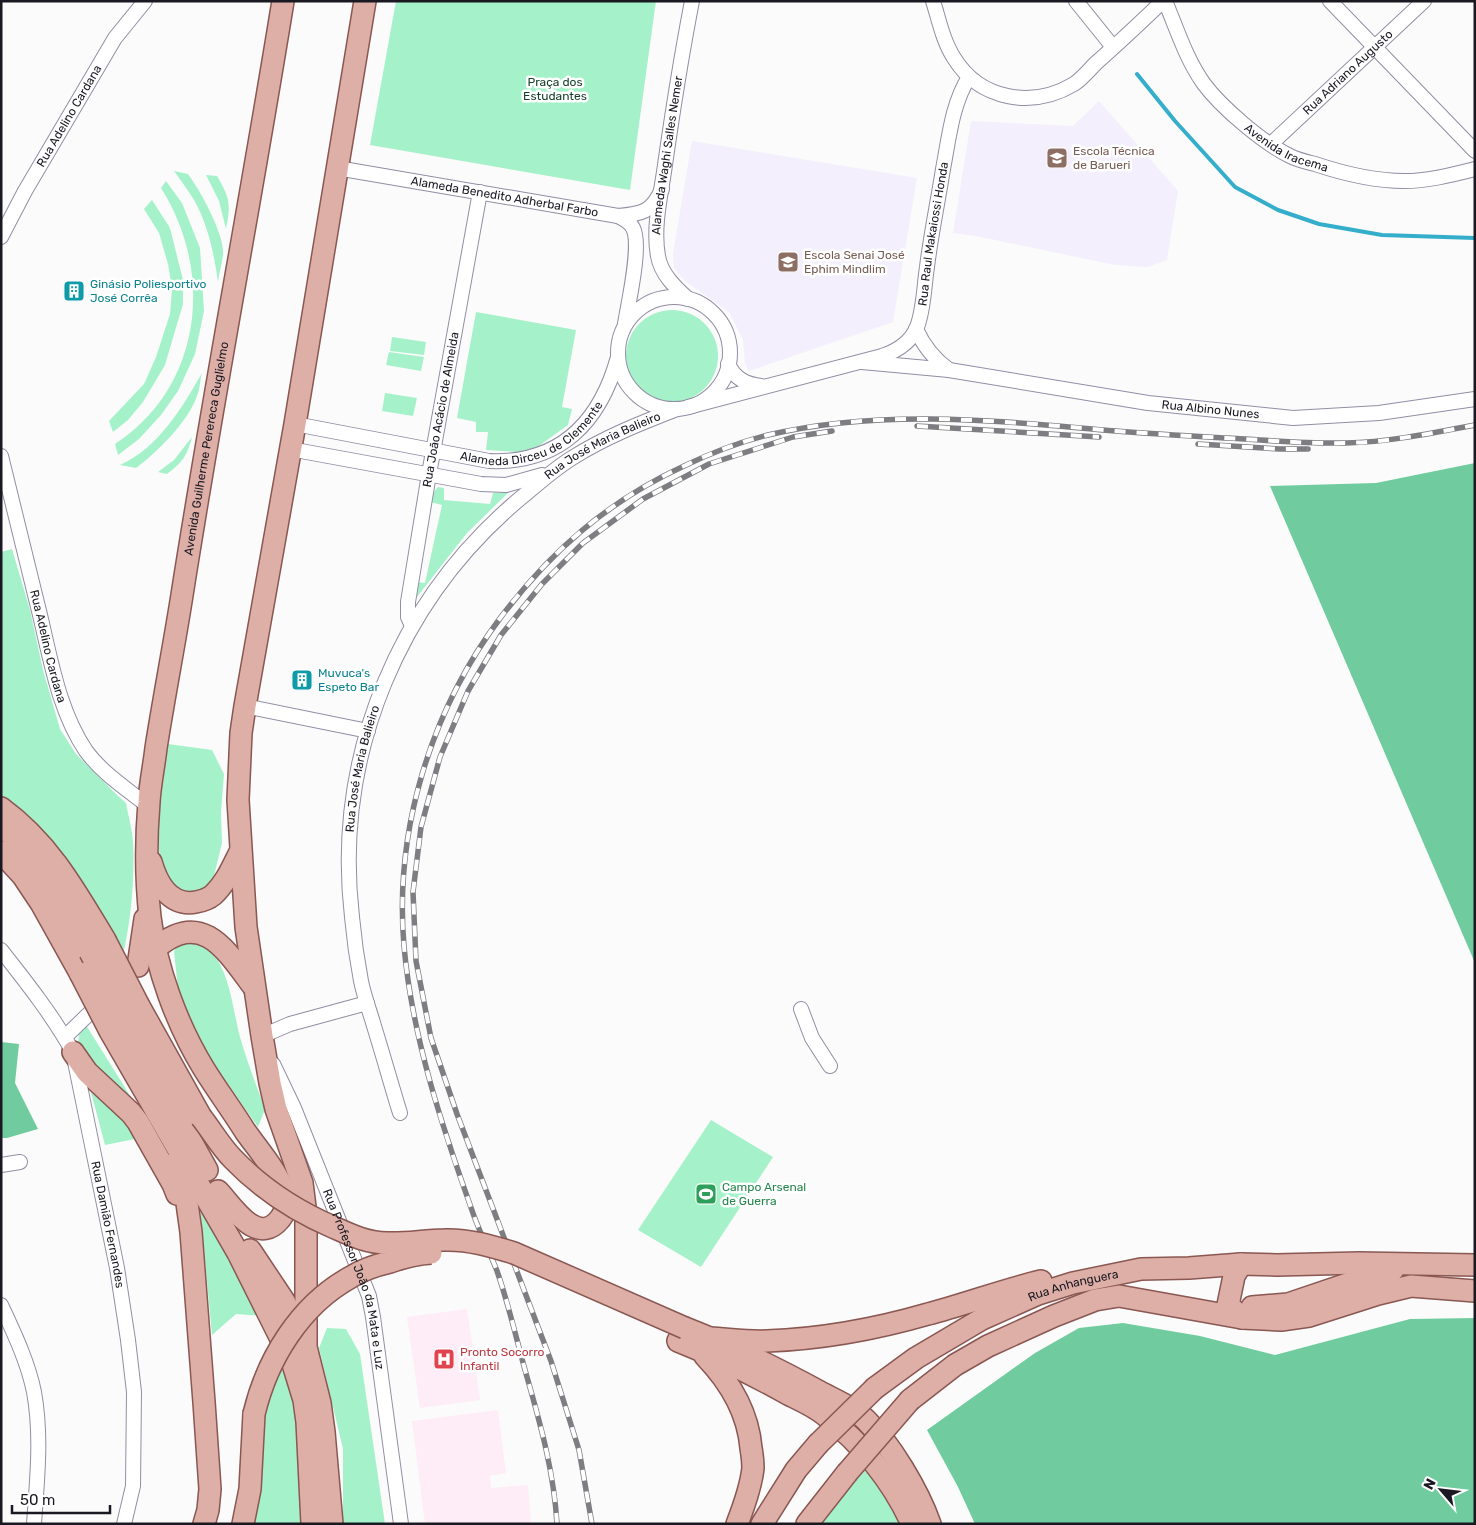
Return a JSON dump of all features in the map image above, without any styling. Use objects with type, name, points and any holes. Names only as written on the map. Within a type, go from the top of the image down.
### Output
[{"type":"main road","name":"Avenida Guilherme Perereca Guglielmo","points":[[148,896],[148,806],[160,724],[283,1]]},
{"type":"main road","points":[[306,1347],[306,1215],[302,1183],[276,1108],[263,1042],[246,927],[240,851],[238,786],[240,738],[295,424],[365,1]]},
{"type":"main road","points":[[1,808],[17,819],[33,834],[54,858],[98,946],[170,1137],[181,1173],[191,1232],[210,1489],[202,1519]]},
{"type":"main road","points":[[1,824],[36,860],[98,946]]},
{"type":"main road","points":[[148,850],[157,880],[165,892],[175,899],[192,903],[206,899],[218,890],[227,878],[240,851]]},
{"type":"main road","points":[[1,852],[23,876],[41,903],[80,973],[124,1018],[232,1158],[256,1181],[291,1206],[327,1225],[371,1242],[467,1241],[514,1253],[681,1334]]},
{"type":"main road","points":[[148,896],[152,933],[168,993],[182,1029],[203,1067],[274,1172],[287,1201],[287,1207],[278,1221],[270,1227],[255,1228],[246,1222],[218,1191]]},
{"type":"main road","points":[[138,966],[148,896]]},
{"type":"main road","points":[[156,948],[169,938],[180,933],[192,932],[203,935],[221,946],[255,989]]},
{"type":"main road","points":[[124,1018],[243,1239],[284,1301],[306,1347],[320,1403],[332,1524]]},
{"type":"main road","points":[[69,1045],[87,1072],[131,1113],[138,1122],[173,1184],[191,1232]]},
{"type":"main road","points":[[170,1137],[238,1253],[292,1361],[304,1400],[308,1422],[312,1524]]},
{"type":"main road","points":[[243,1524],[250,1489],[248,1414],[251,1382],[274,1337],[296,1308],[334,1273],[364,1258],[411,1243]]},
{"type":"main road","points":[[229,1524],[234,1498],[238,1447],[248,1414],[281,1345],[301,1319],[326,1293],[352,1276],[416,1254],[449,1251],[486,1256],[797,1379],[864,1418],[897,1459],[930,1524]]},
{"type":"main road","name":"Rua Anhanguera","points":[[762,1524],[796,1470],[818,1444],[875,1388],[916,1358],[982,1319],[1038,1294],[1073,1283],[1141,1269],[1241,1264],[1359,1263],[1475,1265]]},
{"type":"main road","points":[[1235,1312],[1234,1276],[1241,1264]]},
{"type":"main road","points":[[1108,1276],[1124,1286],[1155,1290],[1235,1312],[1254,1307],[1288,1304],[1383,1272],[1404,1268],[1443,1265]]},
{"type":"main road","points":[[704,1343],[767,1341],[835,1335],[930,1314],[989,1295],[1067,1275],[1141,1269]]},
{"type":"main road","name":"Rua Anhanguera","points":[[807,1524],[847,1473],[910,1400],[933,1380],[976,1353],[1054,1316],[1095,1300],[1118,1296],[1235,1312],[1261,1320],[1295,1319],[1410,1286],[1475,1290]]},
{"type":"main road","points":[[704,1343],[735,1395],[745,1417],[750,1438],[753,1467],[748,1495],[737,1524]]},
{"type":"main road","points":[[704,1343],[750,1373],[823,1413],[848,1434],[883,1472],[903,1504],[912,1524]]},
{"type":"street","name":"Rua Adelino Cardana","points":[[1,237],[25,190],[115,38],[146,1]]},
{"type":"street","name":"Alameda Waghi Salles Nemer","points":[[688,299],[666,275],[658,256],[657,230],[692,1]]},
{"type":"street","points":[[933,1],[953,57],[969,77],[986,89],[1017,98],[1036,98],[1054,93],[1075,83],[1164,1]]},
{"type":"street","points":[[1076,1],[1113,47]]},
{"type":"street","name":"Avenida Iracema","points":[[1164,1],[1191,62],[1216,100],[1240,121],[1290,156],[1343,174],[1376,180],[1406,181],[1439,178],[1475,169]]},
{"type":"street","points":[[1330,1],[1475,151]]},
{"type":"street","name":"Rua Adriano Augusto","points":[[1271,144],[1424,1]]},
{"type":"street","name":"Rua Raul Makaiossi Honda","points":[[862,362],[890,353],[901,347],[911,337],[916,328],[951,127],[961,90],[969,77]]},
{"type":"street","name":"Alameda Benedito Adherbal Farbo","points":[[337,168],[618,216],[634,214],[649,208],[656,202],[662,189]]},
{"type":"street","name":"Rua João Acácio de Almeida","points":[[412,626],[408,617],[408,602],[480,192]]},
{"type":"street","points":[[618,216],[632,226],[636,238],[634,267],[618,357],[625,380],[637,395],[657,407],[683,408],[703,401],[715,391],[724,377],[728,364],[728,340],[721,323],[707,308],[688,299],[666,298],[650,303],[636,312],[624,328]]},
{"type":"street","name":"Rua Albino Nunes","points":[[916,328],[926,349],[938,362],[950,370]]},
{"type":"street","name":"Alameda Dirceu de Clemente","points":[[295,424],[489,461],[531,457],[551,450],[572,435],[593,413],[606,392],[618,357]]},
{"type":"street","name":"Rua Albino Nunes","points":[[862,362],[950,370],[1148,403],[1293,418],[1379,413],[1475,398]]},
{"type":"street","name":"Rua José Maria Balieiro","points":[[400,1113],[362,983],[352,917],[349,853],[353,793],[368,731],[388,675],[412,626],[445,577],[471,544],[505,510],[553,471],[586,449],[616,434],[683,408],[862,362]]},
{"type":"street","points":[[728,364],[734,374],[741,380],[765,387]]},
{"type":"street","points":[[290,449],[481,484],[506,485],[526,481],[553,471]]},
{"type":"street","name":"Rua Adelino Cardana","points":[[1,456],[64,709],[75,734],[87,753],[108,774],[148,806]]},
{"type":"street","points":[[245,706],[368,731]]},
{"type":"street","points":[[69,1045],[156,948]]},
{"type":"street","name":"Rua Damião Fernandes","points":[[1,950],[28,984],[69,1045],[117,1268],[134,1392],[133,1486],[124,1524]]},
{"type":"street","points":[[263,1042],[290,1024],[367,1003]]},
{"type":"street","points":[[801,1009],[812,1038],[830,1066]]},
{"type":"street","name":"Rua Professor João da Mata e Luz","points":[[263,1042],[294,1108],[369,1296],[374,1317],[401,1524]]},
{"type":"street","points":[[1,1165],[20,1162]]},
{"type":"street","points":[[1,1305],[15,1335],[34,1391],[38,1424],[34,1524]]},
{"type":"shaded area","name":"Escola Técnica de Barueri","points":[[1099,101],[1178,191],[1167,260],[1148,267],[1115,265],[976,236],[953,233],[971,121],[1073,126]]},
{"type":"shaded area","name":"Escola Senai José Ephim Mindlim","points":[[692,141],[917,178],[893,322],[749,371],[745,364],[743,340],[729,312],[685,281],[674,268],[673,253]]},
{"type":"shaded area","name":"Pronto Socorro Infantil","points":[[467,1309],[480,1400],[420,1408],[407,1317]]},
{"type":"shaded area","points":[[498,1410],[506,1473],[490,1476],[491,1488],[528,1485],[531,1524],[425,1524],[412,1421]]},
{"type":"green space","name":"Praça dos Estudantes","points":[[396,1],[656,1],[630,190],[370,145]]},
{"type":"green space","points":[[174,171],[188,174],[205,201],[216,225],[223,246],[218,282],[207,229],[194,200]]},
{"type":"green space","points":[[206,175],[217,176],[225,190],[229,207],[226,229],[219,201]]},
{"type":"green space","points":[[166,181],[182,203],[200,248],[204,311],[195,354],[178,391],[161,415],[139,439],[118,455],[115,444],[144,420],[166,392],[182,360],[191,326],[193,291],[189,256],[178,221],[161,188]]},
{"type":"green space","points":[[152,200],[170,228],[183,280],[183,304],[165,365],[143,402],[128,420],[113,432],[109,421],[144,384],[156,357],[170,314],[172,289],[168,264],[159,233],[144,209]]},
{"type":"green space","points":[[672,310],[689,314],[704,324],[714,339],[718,356],[714,373],[704,388],[689,398],[672,402],[655,398],[640,388],[630,373],[626,356],[630,339],[640,324],[655,314]]},
{"type":"green space","points":[[476,312],[576,330],[562,407],[572,409],[568,425],[536,448],[518,452],[486,450],[488,432],[476,432],[476,422],[457,418]]},
{"type":"green space","points":[[392,337],[426,342],[424,355],[390,351]]},
{"type":"green space","points":[[389,352],[424,357],[421,371],[386,365]]},
{"type":"green space","points":[[202,373],[193,406],[171,436],[136,468],[120,465],[134,458],[168,426]]},
{"type":"green space","points":[[385,393],[417,398],[413,416],[382,411]]},
{"type":"green space","points":[[192,437],[184,458],[177,466],[167,474],[158,472],[174,460]]},
{"type":"green space","points":[[1475,463],[1475,963],[1270,486],[1376,483]]},
{"type":"green space","points":[[438,487],[444,488],[444,500],[490,504],[493,493],[509,492],[467,533],[413,602],[417,582],[425,583],[442,505],[430,502]]},
{"type":"green space","points":[[12,549],[30,610],[43,670],[60,729],[76,754],[126,803],[132,836],[133,886],[128,930],[122,960],[1,804],[1,552]]},
{"type":"green space","points":[[168,744],[212,750],[224,774],[221,812],[222,843],[211,883],[199,894],[175,891],[161,865],[159,811]]},
{"type":"green space","points":[[185,943],[192,943],[210,951],[222,969],[230,991],[243,1046],[265,1109],[258,1127],[210,1058],[183,1008],[178,988],[174,952],[175,948]]},
{"type":"green space","points":[[86,1025],[137,1107],[100,1077],[78,1044],[79,1034]]},
{"type":"green space","points":[[1,1042],[19,1044],[15,1083],[38,1129],[7,1138],[1,1138]]},
{"type":"green space","points":[[88,1081],[140,1138],[105,1145]]},
{"type":"green space","name":"Campo Arsenal de Guerra","points":[[711,1120],[773,1157],[701,1267],[638,1230]]},
{"type":"green space","points":[[199,1195],[264,1316],[236,1314],[212,1335]]},
{"type":"green space","points":[[1475,1318],[1475,1524],[975,1524],[958,1487],[927,1430],[1035,1353],[1079,1328],[1123,1323],[1200,1336],[1275,1355],[1410,1319]]},
{"type":"green space","points":[[327,1328],[346,1329],[360,1354],[385,1524],[343,1524],[343,1449],[319,1348]]},
{"type":"green space","points":[[280,1367],[294,1386],[306,1524],[253,1524],[262,1464],[265,1409]]},
{"type":"green space","points":[[868,1464],[907,1524],[820,1524]]},
{"type":"waterway","points":[[1137,74],[1175,121],[1235,187],[1278,210],[1319,224],[1382,235],[1475,238]]},
{"type":"railway","points":[[557,1524],[553,1486],[546,1450],[505,1297],[497,1271],[462,1183],[440,1117],[421,1049],[408,980],[402,902],[405,859],[412,815],[422,773],[437,731],[455,691],[476,653],[520,593],[540,570],[583,530],[630,495],[656,480],[694,461],[736,444],[768,435],[811,427],[898,419],[942,419],[1171,435],[1331,443],[1395,439],[1475,425]]},
{"type":"railway","points":[[917,426],[1099,437]]},
{"type":"railway","points":[[592,1524],[579,1450],[551,1361],[457,1114],[431,1038],[416,961],[413,892],[421,827],[440,757],[468,691],[501,635],[542,584],[583,543],[643,499],[709,464],[793,437],[832,431]]},
{"type":"railway","points":[[1198,444],[1308,449]]},
{"type":"place","name":"Escola Técnica de Barueri","points":[[1057,158]]},
{"type":"place","name":"Escola Senai José Ephim Mindlim","points":[[788,262]]},
{"type":"place","name":"Ginásio Poliesportivo José Corrêa","points":[[74,291]]},
{"type":"place","name":"Muvuca's Espeto Bar","points":[[302,680]]},
{"type":"place","name":"Campo Arsenal de Guerra","points":[[706,1194]]},
{"type":"place","name":"Pronto Socorro Infantil","points":[[444,1359]]}]
